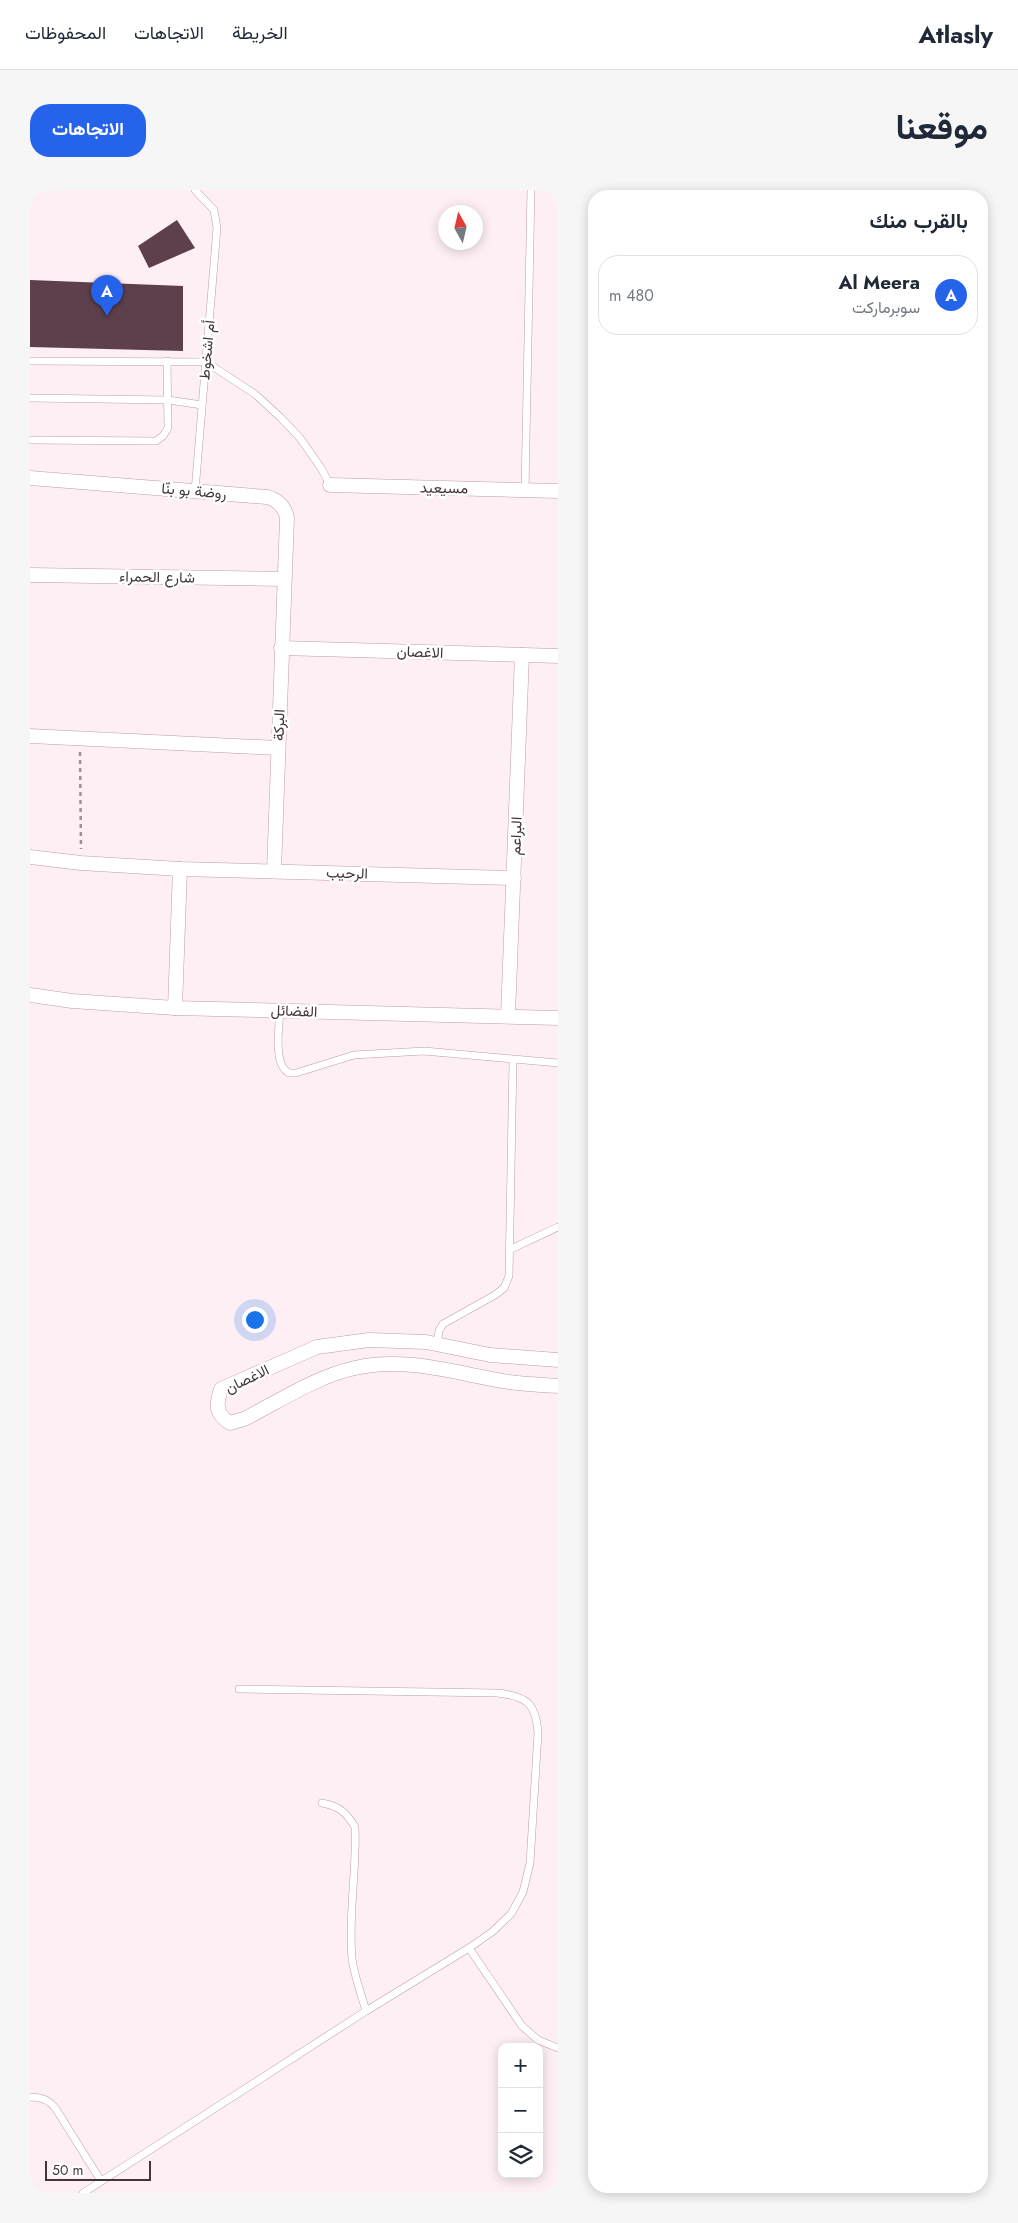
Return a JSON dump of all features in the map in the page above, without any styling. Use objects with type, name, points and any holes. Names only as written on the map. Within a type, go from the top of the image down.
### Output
[{"type":"street","name":"روضة بو بنّا","points":[[30,478],[267,497],[280,504],[287,518],[284,579]]},
{"type":"street","name":"مسيعيد","points":[[330,486],[558,491]]},
{"type":"street","name":"شارع الحمراء","points":[[30,575],[284,579]]},
{"type":"street","name":"البركة","points":[[274,871],[284,579]]},
{"type":"street","name":"الاغصان","points":[[281,648],[558,656]]},
{"type":"street","name":"البراعم","points":[[508,1016],[522,655]]},
{"type":"street","points":[[30,736],[79,740],[278,748]]},
{"type":"street","name":"الرحيب","points":[[30,857],[81,863],[180,869],[514,878]]},
{"type":"street","points":[[175,1008],[180,869]]},
{"type":"street","name":"الفضائل","points":[[30,995],[72,1001],[175,1008],[558,1018]]},
{"type":"street","name":"الاغصان","points":[[558,1360],[490,1355],[426,1342],[369,1340],[317,1346],[221,1389],[216,1402],[220,1414],[230,1423],[244,1419],[331,1375],[377,1364],[437,1367],[509,1382],[558,1386]]},
{"type":"lane","name":"أم اشخوط","points":[[195,491],[217,228],[214,210],[196,190]]},
{"type":"lane","points":[[525,490],[531,190]]},
{"type":"lane","points":[[30,361],[206,362],[255,394],[280,417],[300,438],[321,468],[330,486]]},
{"type":"lane","points":[[30,440],[156,441],[163,436],[168,428],[167,361]]},
{"type":"lane","points":[[30,398],[168,400],[202,405]]},
{"type":"lane","points":[[280,1011],[279,1058],[281,1066],[289,1073],[296,1073],[354,1055],[424,1051],[558,1063]]},
{"type":"lane","points":[[437,1344],[439,1331],[443,1324],[495,1295],[504,1288],[509,1276],[513,1060]]},
{"type":"lane","points":[[509,1250],[558,1228]]},
{"type":"lane","points":[[84,2193],[366,2010],[469,1948],[492,1932],[511,1914],[523,1892],[530,1863],[538,1733],[537,1716],[528,1703],[514,1694],[497,1692],[239,1689]]},
{"type":"lane","points":[[322,1803],[336,1806],[348,1814],[355,1827],[351,1930],[352,1960],[366,2010]]},
{"type":"lane","points":[[469,1948],[522,2026],[538,2040],[558,2048]]},
{"type":"lane","points":[[30,2097],[41,2097],[50,2102],[56,2109],[101,2181]]},
{"type":"path","points":[[79,740],[81,863]]},
{"type":"building","points":[[177,220],[195,248],[149,268],[138,246]]},
{"type":"building","points":[[30,280],[183,286],[183,351],[30,347]]},
{"type":"place","name":"Al Meera","points":[[107,316]]}]
